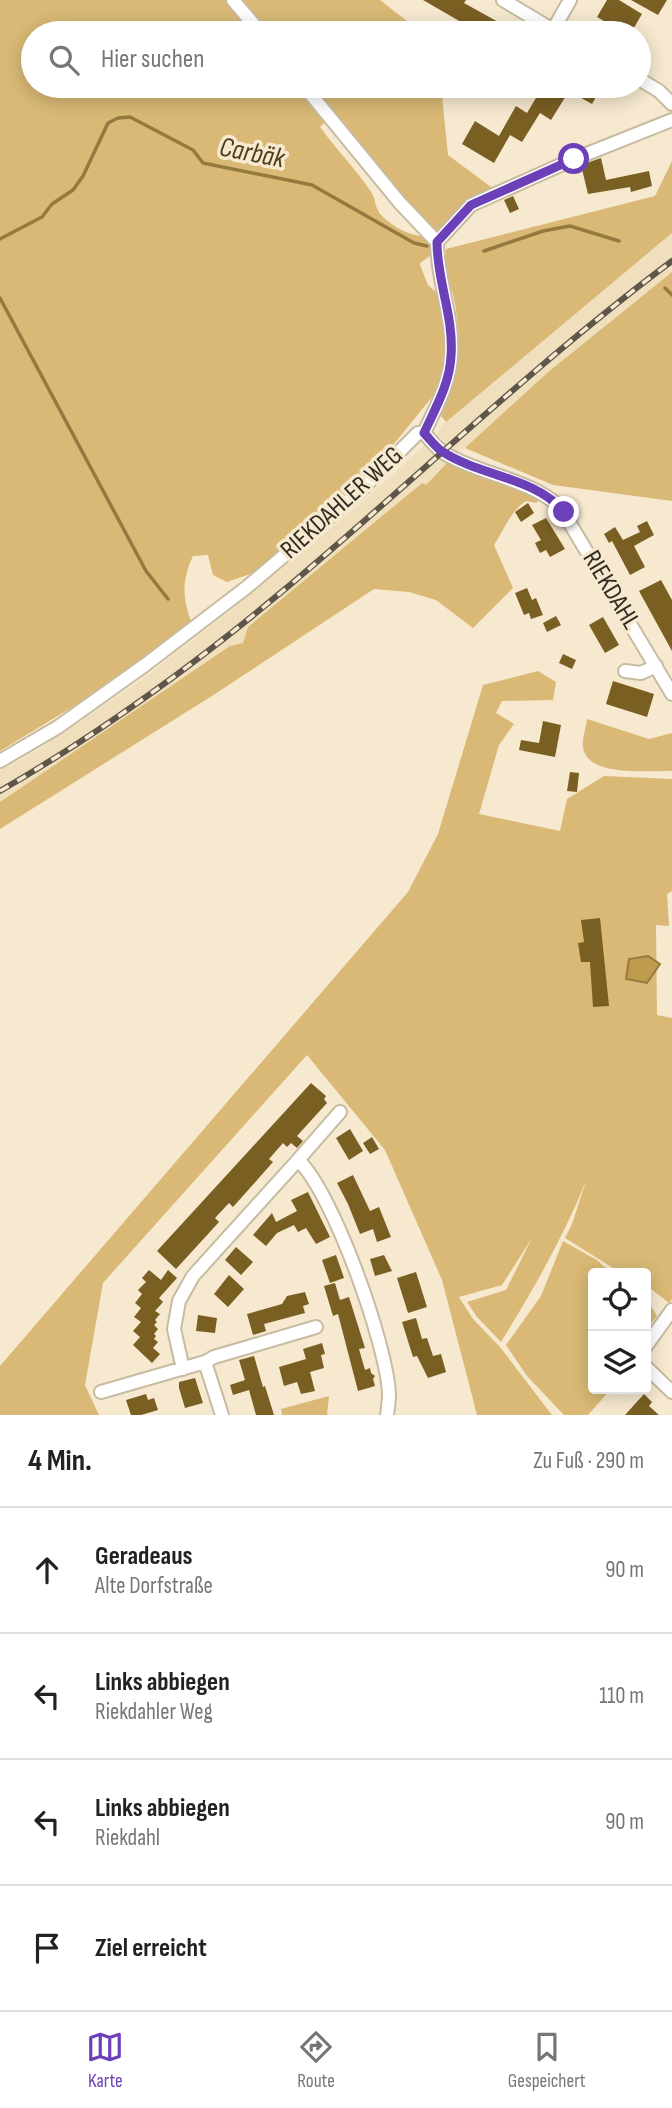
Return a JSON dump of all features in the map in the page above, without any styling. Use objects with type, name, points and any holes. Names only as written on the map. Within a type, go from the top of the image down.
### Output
[{"type":"street","points":[[233,0],[251,21]]},
{"type":"street","points":[[503,0],[538,21]]},
{"type":"street","points":[[561,21],[570,0]]},
{"type":"street","points":[[651,86],[672,104]]},
{"type":"street","points":[[314,98],[400,203],[437,242],[471,205],[574,159],[672,120]]},
{"type":"street","name":"RIEKDAHLER WEG","points":[[0,761],[58,727],[226,603],[359,492],[418,433],[424,433],[443,390],[452,357],[451,331],[437,264],[437,242]]},
{"type":"street","name":"RIEKDAHL","points":[[424,433],[441,452],[538,491],[560,507],[672,694]]},
{"type":"street","name":"RIEKDAHL","points":[[625,671],[641,673],[656,666]]},
{"type":"street","points":[[183,1369],[174,1329],[179,1301],[193,1276],[340,1112]]},
{"type":"street","points":[[298,1160],[309,1169],[344,1238],[385,1366],[389,1394],[387,1415]]},
{"type":"street","points":[[651,1339],[672,1310]]},
{"type":"street","points":[[101,1392],[205,1363],[214,1357],[316,1327]]},
{"type":"street","points":[[205,1363],[222,1415]]},
{"type":"street","points":[[651,1372],[672,1392]]},
{"type":"shaded area","points":[[0,0],[380,0],[407,21],[21,21],[21,98],[442,98],[448,155],[495,190],[437,242],[329,118],[320,127],[373,195],[382,216],[402,230],[426,237],[430,244],[430,256],[420,265],[428,285],[438,294],[445,328],[444,369],[433,396],[371,472],[256,572],[227,582],[213,575],[208,555],[193,556],[184,588],[191,621],[149,656],[102,689],[0,751]]},
{"type":"shaded area","points":[[672,161],[672,233],[446,422],[441,416],[452,386],[459,344],[454,298],[446,271],[446,249],[655,196]]},
{"type":"shaded area","points":[[672,233],[672,272],[547,373],[465,448],[455,453],[428,489],[420,483],[243,650],[0,812],[0,771],[41,748],[140,681],[229,612],[359,505],[438,433],[442,425]]},
{"type":"shaded area","points":[[672,272],[672,501],[553,485],[465,448],[547,373]]},
{"type":"shaded area","points":[[448,462],[540,498],[536,503],[526,501],[516,510],[494,545],[513,588],[473,628],[436,600],[409,592],[374,589],[215,694],[0,829],[0,802],[230,646],[243,643],[248,627],[422,483],[426,485]]},
{"type":"shaded area","points":[[538,671],[556,682],[553,700],[502,701],[496,713],[514,724],[499,745],[479,814],[560,831],[567,799],[604,776],[672,779],[672,891],[667,894],[669,926],[656,925],[657,1015],[672,1018],[672,1299],[669,1303],[651,1289],[651,1268],[613,1268],[565,1238],[586,1181],[547,1263],[501,1342],[467,1302],[506,1290],[532,1238],[502,1285],[459,1297],[473,1319],[500,1347],[552,1415],[477,1415],[442,1280],[385,1150],[307,1055],[103,1283],[85,1385],[99,1415],[0,1415],[0,1366],[408,892],[438,834],[483,685]]},
{"type":"shaded area","points":[[587,719],[649,739],[672,733],[672,771],[620,770],[595,764],[587,757],[583,747]]},
{"type":"shaded area","points":[[648,956],[660,964],[647,983],[626,979],[629,959]]},
{"type":"shaded area","points":[[563,1241],[597,1260],[606,1268],[588,1268],[588,1394],[607,1394],[588,1415],[564,1415],[527,1376],[506,1345],[541,1296]]},
{"type":"shaded area","points":[[651,1306],[657,1316],[651,1324]]},
{"type":"shaded area","points":[[329,1396],[327,1415],[282,1415],[281,1409]]},
{"type":"building","points":[[423,0],[466,0],[464,3],[496,21],[459,21]]},
{"type":"building","points":[[607,0],[619,0],[642,14],[638,21],[604,21],[597,17]]},
{"type":"building","points":[[631,0],[667,0],[658,15]]},
{"type":"building","points":[[536,98],[565,98],[551,120],[540,113],[522,142],[510,135],[494,163],[462,144],[475,121],[499,136],[516,106],[527,113]]},
{"type":"building","points":[[581,98],[595,98],[592,104]]},
{"type":"building","points":[[601,158],[606,180],[649,171],[652,186],[631,192],[630,187],[588,194],[581,165]]},
{"type":"building","points":[[513,196],[519,209],[510,213],[504,200]]},
{"type":"building","points":[[528,503],[534,513],[521,522],[515,512]]},
{"type":"building","points":[[546,518],[565,549],[550,557],[546,550],[540,553],[535,543],[541,540],[532,525]]},
{"type":"building","points":[[647,521],[654,535],[634,546],[645,567],[630,575],[612,541],[609,543],[604,534],[615,527],[623,540],[640,532],[637,526]]},
{"type":"building","points":[[661,580],[672,600],[672,651],[639,591]]},
{"type":"building","points":[[527,588],[532,600],[536,598],[543,615],[531,619],[529,613],[524,615],[515,593]]},
{"type":"building","points":[[556,616],[561,625],[547,632],[543,623]]},
{"type":"building","points":[[603,617],[619,645],[605,653],[589,625]]},
{"type":"building","points":[[563,654],[576,660],[572,669],[559,663]]},
{"type":"building","points":[[613,681],[654,694],[647,717],[606,704]]},
{"type":"building","points":[[543,721],[561,725],[555,757],[519,750],[521,740],[539,743]]},
{"type":"building","points":[[570,772],[579,773],[577,792],[567,791]]},
{"type":"building","points":[[600,918],[609,1006],[593,1007],[590,962],[581,962],[578,943],[584,942],[581,920]]},
{"type":"building","points":[[311,1083],[326,1096],[324,1099],[327,1103],[297,1136],[303,1141],[297,1148],[291,1143],[287,1147],[283,1143],[269,1159],[273,1162],[233,1207],[229,1203],[215,1218],[219,1222],[176,1269],[157,1251]]},
{"type":"building","points":[[350,1129],[363,1151],[349,1160],[336,1138]]},
{"type":"building","points":[[372,1137],[379,1149],[370,1154],[363,1143]]},
{"type":"building","points":[[353,1175],[370,1211],[379,1207],[391,1237],[377,1242],[373,1229],[360,1234],[337,1183]]},
{"type":"building","points":[[308,1192],[330,1237],[316,1244],[306,1228],[298,1232],[294,1225],[277,1233],[266,1246],[253,1235],[272,1213],[276,1222],[297,1211],[291,1200]]},
{"type":"building","points":[[236,1247],[253,1262],[241,1275],[225,1260]]},
{"type":"building","points":[[336,1255],[344,1278],[330,1283],[322,1260]]},
{"type":"building","points":[[384,1255],[392,1271],[375,1276],[370,1259]]},
{"type":"building","points":[[149,1270],[161,1280],[168,1270],[177,1278],[159,1298],[163,1302],[155,1311],[160,1314],[154,1325],[158,1329],[154,1339],[158,1342],[153,1348],[160,1354],[152,1363],[133,1345],[140,1337],[133,1331],[141,1322],[134,1317],[141,1308],[135,1303],[142,1294],[138,1290],[146,1282],[142,1278]]},
{"type":"building","points":[[416,1272],[427,1307],[408,1313],[397,1278]]},
{"type":"building","points":[[229,1275],[244,1289],[228,1307],[214,1294]]},
{"type":"building","points":[[335,1283],[340,1300],[349,1297],[365,1348],[359,1349],[365,1370],[370,1368],[375,1376],[375,1386],[358,1391],[338,1314],[333,1316],[324,1286]]},
{"type":"building","points":[[305,1292],[309,1304],[303,1306],[305,1313],[264,1324],[266,1331],[253,1335],[247,1314],[282,1304],[287,1296]]},
{"type":"building","points":[[198,1315],[217,1318],[215,1333],[196,1331]]},
{"type":"building","points":[[416,1318],[422,1339],[427,1338],[433,1356],[441,1354],[446,1372],[428,1378],[417,1356],[413,1357],[402,1322]]},
{"type":"building","points":[[322,1343],[325,1354],[321,1355],[324,1368],[310,1372],[315,1391],[301,1394],[297,1382],[284,1386],[279,1367],[306,1359],[303,1349]]},
{"type":"building","points":[[254,1356],[274,1415],[256,1415],[249,1390],[233,1395],[230,1385],[245,1380],[239,1360]]},
{"type":"building","points":[[195,1378],[203,1403],[185,1408],[179,1382]]},
{"type":"building","points":[[146,1394],[148,1400],[154,1398],[158,1410],[131,1415],[126,1400]]},
{"type":"building","points":[[644,1394],[652,1402],[649,1406],[659,1415],[625,1415]]},
{"type":"waterway","name":"Carbäk","points":[[0,239],[42,217],[52,204],[73,190],[83,176],[108,123],[118,118],[130,117],[193,150],[203,163],[312,185],[414,243],[427,246]]},
{"type":"waterway","name":"Carbäk","points":[[484,251],[543,231],[570,226],[619,241]]},
{"type":"waterway","name":"Carbäk","points":[[665,288],[672,295]]},
{"type":"waterway","points":[[0,298],[146,571],[168,599]]},
{"type":"railway","points":[[0,791],[127,710],[248,620],[582,331],[672,261]]},
{"type":"route","points":[[564,512],[547,495],[441,452],[424,433],[443,390],[452,357],[451,331],[437,264],[437,242],[471,205],[574,159]]}]
